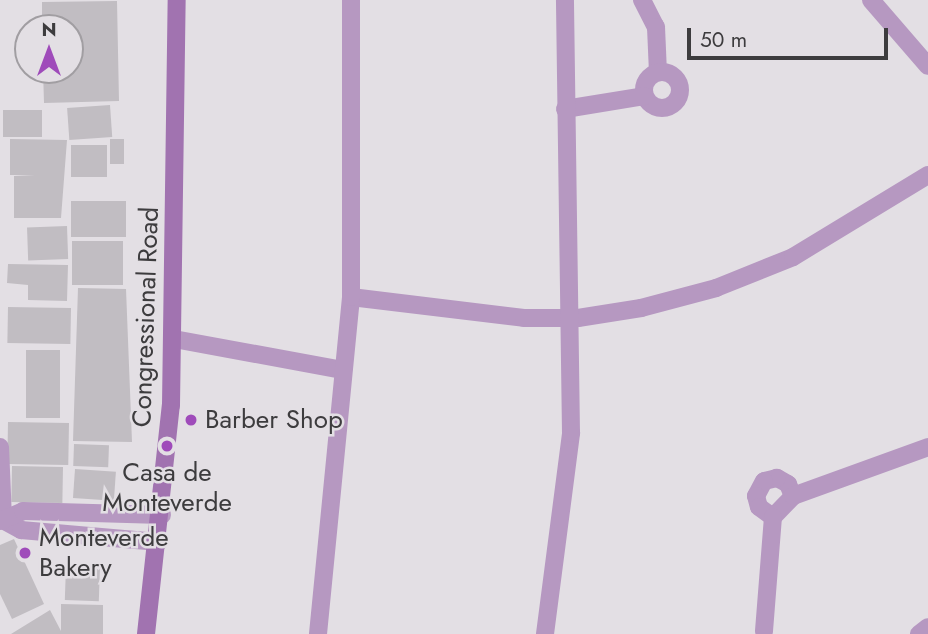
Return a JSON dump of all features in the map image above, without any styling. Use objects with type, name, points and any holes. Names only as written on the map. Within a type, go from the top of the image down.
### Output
[{"type":"main road","name":"Congressional Road","points":[[146,634],[162,515],[174,339],[177,0]]},
{"type":"street","points":[[318,634],[351,297],[351,0]]},
{"type":"street","points":[[545,634],[571,433],[565,0]]},
{"type":"street","points":[[642,0],[656,27],[658,72]]},
{"type":"street","points":[[871,0],[928,66]]},
{"type":"street","points":[[645,96],[656,108],[677,102],[676,78],[658,72]]},
{"type":"street","points":[[645,96],[648,79],[658,72]]},
{"type":"street","points":[[565,108],[645,96]]},
{"type":"street","points":[[351,297],[524,318],[568,318],[640,308],[716,288],[793,257],[928,175]]},
{"type":"street","points":[[174,339],[343,370]]},
{"type":"street","points":[[0,447],[2,520]]},
{"type":"street","points":[[766,633],[766,551],[773,517],[793,496],[928,447]]},
{"type":"street","points":[[773,517],[757,502],[760,486],[783,480],[793,496]]},
{"type":"street","points":[[2,520],[23,511],[162,515]]},
{"type":"street","points":[[2,520],[21,530],[158,542]]},
{"type":"street","points":[[919,634],[928,627]]},
{"type":"building","points":[[117,1],[119,101],[44,103],[43,84],[84,84],[84,14],[42,14],[42,2]]},
{"type":"building","points":[[110,105],[112,137],[69,140],[67,108]]},
{"type":"building","points":[[3,110],[42,110],[42,137],[3,137]]},
{"type":"building","points":[[10,139],[67,140],[61,218],[14,218],[14,176],[35,175],[10,175]]},
{"type":"building","points":[[110,139],[124,139],[124,164],[110,164]]},
{"type":"building","points":[[71,145],[107,145],[107,177],[71,177]]},
{"type":"building","points":[[71,201],[126,201],[126,237],[71,237]]},
{"type":"building","points":[[67,226],[68,259],[28,260],[27,227]]},
{"type":"building","points":[[72,241],[123,241],[123,285],[72,285]]},
{"type":"building","points":[[8,264],[68,265],[67,301],[28,300],[28,285],[7,283]]},
{"type":"building","points":[[78,288],[126,289],[132,442],[73,441]]},
{"type":"building","points":[[8,307],[71,308],[70,344],[7,343]]},
{"type":"building","points":[[26,350],[60,350],[60,418],[26,418]]},
{"type":"building","points":[[8,422],[69,423],[68,465],[7,464]]},
{"type":"building","points":[[74,444],[109,445],[108,467],[73,466]]},
{"type":"building","points":[[12,466],[63,467],[62,503],[11,502]]},
{"type":"building","points":[[75,469],[116,472],[114,501],[73,498]]},
{"type":"building","points":[[14,539],[44,604],[12,619],[0,594],[0,545]]},
{"type":"building","points":[[66,566],[100,567],[99,601],[65,600]]},
{"type":"building","points":[[61,604],[103,605],[103,634],[11,634],[50,610],[61,631]]},
{"type":"place","name":"Barber Shop","points":[[191,420]]},
{"type":"place","name":"Casa de Monteverde","points":[[167,446]]},
{"type":"place","name":"Monteverde Bakery","points":[[25,553]]}]
